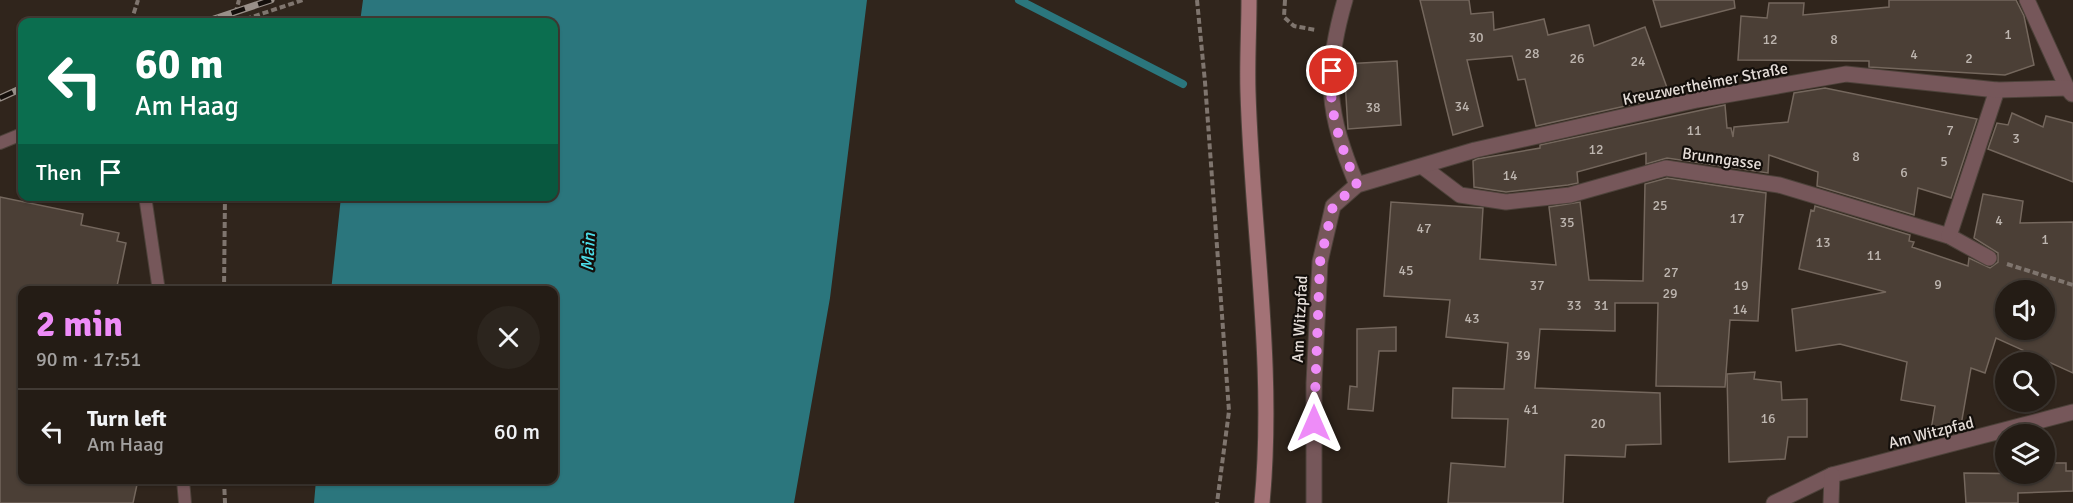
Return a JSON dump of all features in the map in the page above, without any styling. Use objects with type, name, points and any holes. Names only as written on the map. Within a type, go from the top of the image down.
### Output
[{"type":"main road","points":[[1249,0],[1248,91],[1265,329],[1266,398],[1262,503]]},
{"type":"street","points":[[1345,0],[1336,33],[1329,90],[1338,140],[1357,185]]},
{"type":"street","points":[[2027,0],[2070,91]]},
{"type":"street","name":"Kreuzwertheimer Straße","points":[[1357,185],[1475,150],[1697,100],[1846,74],[1997,90],[2070,91]]},
{"type":"street","points":[[1949,236],[1997,90]]},
{"type":"street","name":"Brunngasse","points":[[1423,167],[1460,195],[1506,202],[1570,195],[1666,168],[1779,185],[1949,236],[1989,258]]},
{"type":"street","name":"Am Witzpfad","points":[[1314,503],[1314,383],[1320,262],[1333,206],[1357,185]]},
{"type":"street","name":"Am Witzpfad","points":[[1774,503],[1832,475],[2073,412]]},
{"type":"street","points":[[1831,503],[1832,475]]},
{"type":"lane","points":[[0,143],[18,136]]},
{"type":"lane","points":[[146,201],[158,286]]},
{"type":"lane","points":[[183,484],[185,503]]},
{"type":"path","points":[[132,18],[138,0]]},
{"type":"path","points":[[236,18],[239,0]]},
{"type":"path","points":[[247,18],[303,0]]},
{"type":"path","points":[[1197,0],[1230,411],[1217,503]]},
{"type":"path","points":[[1285,0],[1284,17],[1294,26],[1336,33]]},
{"type":"path","points":[[224,286],[225,201]]},
{"type":"path","points":[[1989,258],[2073,285]]},
{"type":"path","points":[[224,484],[225,503]]},
{"type":"water","name":"Main","points":[[363,0],[867,0],[830,298],[794,503],[314,503],[316,484],[558,484],[558,286],[332,286],[341,201],[558,201],[558,18],[361,18]]},
{"type":"building","points":[[1420,0],[1469,0],[1471,14],[1493,12],[1494,30],[1544,19],[1548,35],[1589,25],[1594,46],[1645,27],[1670,96],[1536,126],[1525,79],[1518,80],[1512,56],[1467,60],[1483,126],[1453,135]]},
{"type":"building","points":[[1653,0],[1734,0],[1735,8],[1661,27]]},
{"type":"building","points":[[1889,0],[2016,0],[2024,16],[2034,65],[2005,75],[1869,67],[1869,61],[1738,60],[1741,16],[1767,18],[1769,3],[1804,3],[1803,15],[1889,7]]},
{"type":"building","points":[[1397,61],[1401,125],[1348,129],[1344,64]]},
{"type":"building","points":[[1825,88],[1977,119],[1951,198],[1918,188],[1914,215],[1817,186],[1818,172],[1769,155],[1768,173],[1667,158],[1646,164],[1646,153],[1577,172],[1578,183],[1568,185],[1506,192],[1474,187],[1473,161],[1477,159],[1540,148],[1540,145],[1725,105],[1727,128],[1731,128],[1733,137],[1734,127],[1788,122],[1794,93]]},
{"type":"building","points":[[2012,113],[2043,127],[2046,116],[2073,123],[2073,182],[1988,149],[1997,123],[2008,125]]},
{"type":"building","points":[[1667,178],[1766,193],[1758,321],[1730,320],[1725,387],[1656,386],[1658,303],[1615,303],[1615,331],[1540,329],[1535,388],[1660,393],[1661,444],[1626,445],[1625,457],[1565,455],[1563,503],[1448,503],[1451,463],[1505,467],[1508,419],[1452,418],[1453,388],[1504,389],[1508,343],[1446,337],[1450,300],[1384,296],[1391,202],[1483,208],[1480,259],[1556,265],[1549,207],[1580,202],[1589,280],[1643,281],[1645,184]]},
{"type":"building","points":[[1983,194],[2023,201],[2020,223],[2073,222],[2073,373],[2055,365],[2055,352],[2027,352],[2000,340],[2055,340],[2055,280],[1995,280],[1995,340],[1985,373],[1971,368],[1960,431],[1953,433],[1931,430],[1935,406],[1901,400],[1907,362],[1840,344],[1796,351],[1792,309],[1886,292],[1799,269],[1811,210],[1814,211],[1815,206],[1910,235],[1909,241],[1914,242],[1912,247],[1968,266],[1969,258],[1990,268],[1998,262],[1998,253],[1974,238]]},
{"type":"building","points":[[0,197],[83,214],[81,225],[119,233],[117,241],[126,243],[117,286],[18,286],[18,484],[137,484],[133,503],[0,503]]},
{"type":"building","points":[[1396,327],[1396,351],[1379,351],[1373,411],[1348,409],[1350,386],[1357,387],[1357,329]]},
{"type":"building","points":[[1755,372],[1754,379],[1781,382],[1782,400],[1807,399],[1807,437],[1788,437],[1785,459],[1729,462],[1727,374]]},
{"type":"building","points":[[2055,463],[2066,463],[2066,471],[2073,471],[2073,491],[2018,493],[2018,503],[1966,503],[1964,473],[1995,473],[1995,484],[2055,484]]},
{"type":"waterway","points":[[1019,0],[1183,84]]},
{"type":"railway","points":[[217,18],[271,0]]},
{"type":"railway","points":[[0,98],[18,90]]},
{"type":"route","points":[[1314,423],[1320,262],[1333,206],[1357,185],[1338,140],[1329,90],[1332,71]]}]
